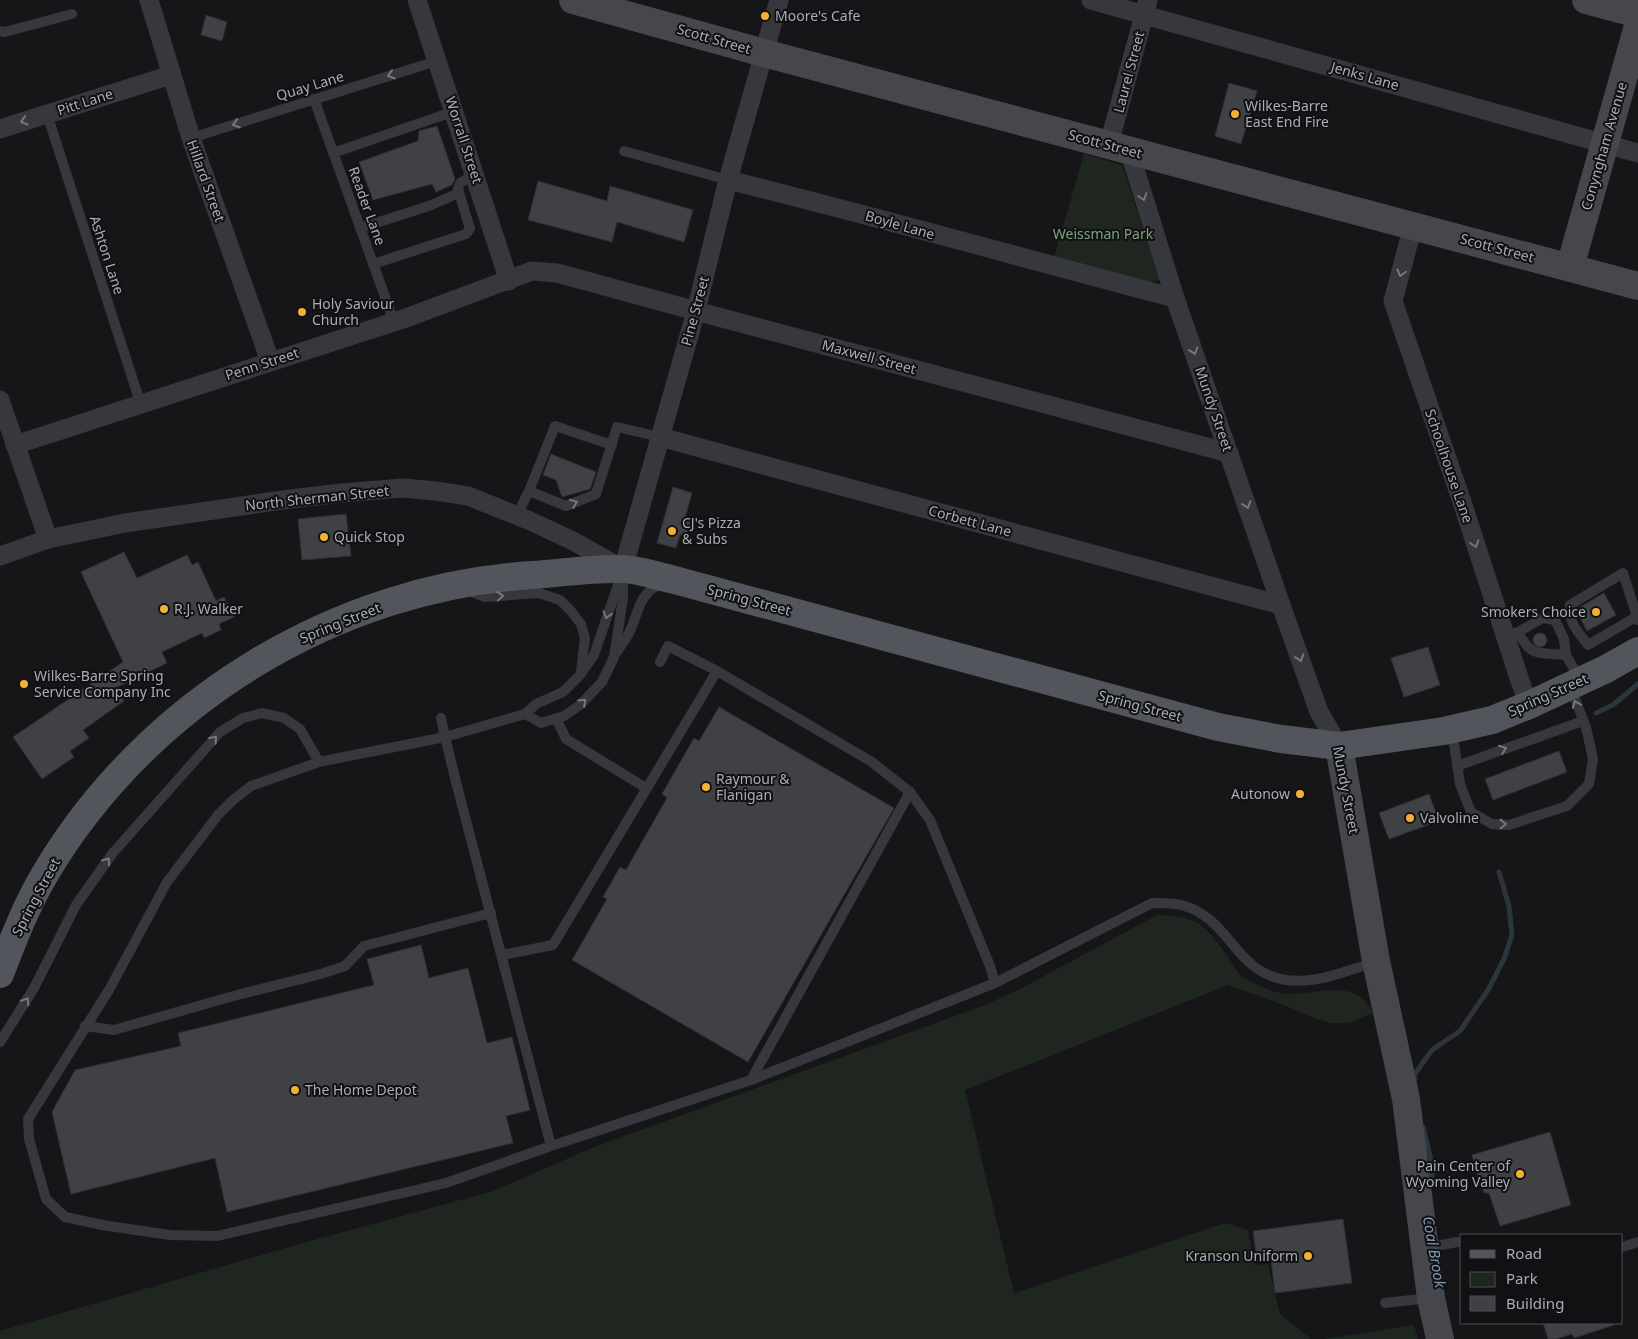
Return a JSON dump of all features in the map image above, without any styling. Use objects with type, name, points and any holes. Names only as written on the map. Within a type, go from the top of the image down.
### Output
[{"type":"main road","name":"Spring Street","points":[[0,974],[19,924],[45,874],[76,827],[106,788],[148,743],[196,703],[238,673],[308,634],[367,610],[412,595],[454,585],[508,576],[623,569],[671,579],[1218,727],[1281,739],[1339,746],[1452,729],[1492,720],[1530,705],[1606,670],[1638,651]]},
{"type":"street","name":"Hillard Street","points":[[149,0],[191,138],[270,361]]},
{"type":"street","name":"Worrall Street","points":[[417,0],[509,280]]},
{"type":"street","name":"Scott Street","points":[[573,0],[764,53],[1638,286]]},
{"type":"street","name":"Pine Street","points":[[623,569],[696,311],[728,180],[779,0]]},
{"type":"street","name":"Jenks Lane","points":[[1091,0],[1146,7],[1638,153]]},
{"type":"street","points":[[1586,0],[1638,14]]},
{"type":"street","name":"Laurel Street","points":[[1119,147],[1146,7]]},
{"type":"street","name":"Conyngham Avenue","points":[[1570,267],[1638,26]]},
{"type":"street","name":"Pitt Lane","points":[[0,129],[171,75]]},
{"type":"street","name":"Mundy Street","points":[[1119,147],[1175,298],[1319,712],[1339,746],[1376,961],[1406,1099],[1431,1298],[1440,1339]]},
{"type":"street","name":"Boyle Lane","points":[[728,180],[1175,298]]},
{"type":"street","name":"Schoolhouse Lane","points":[[1413,226],[1393,301],[1462,502],[1512,634],[1530,705]]},
{"type":"street","name":"Maxwell Street","points":[[509,280],[532,271],[557,273],[1229,453]]},
{"type":"street","name":"Penn Street","points":[[15,444],[394,322],[509,280]]},
{"type":"street","points":[[0,400],[48,539]]},
{"type":"street","name":"Corbett Lane","points":[[660,438],[1281,605]]},
{"type":"street","name":"North Sherman Street","points":[[0,556],[48,539],[125,523],[275,501],[403,488],[468,496],[573,540],[623,569]]},
{"type":"lane","points":[[0,31],[4,32],[72,14]]},
{"type":"lane","name":"Quay Lane","points":[[191,138],[438,61]]},
{"type":"lane","name":"Reader Lane","points":[[314,99],[394,322]]},
{"type":"lane","points":[[333,152],[455,111]]},
{"type":"lane","name":"Ashton Lane","points":[[47,114],[141,405]]},
{"type":"lane","name":"Boyle Lane","points":[[624,151],[728,180]]},
{"type":"lane","points":[[373,264],[466,234],[470,229],[458,189],[460,183],[475,174]]},
{"type":"lane","points":[[360,228],[428,206],[458,193]]},
{"type":"lane","points":[[517,515],[529,491],[555,426],[612,445]]},
{"type":"lane","points":[[529,491],[566,506],[596,494],[617,427],[660,438]]},
{"type":"lane","points":[[614,657],[623,598],[623,569]]},
{"type":"lane","points":[[623,569],[594,654],[580,675],[563,692],[536,704],[525,714],[445,737],[319,762],[251,786],[218,815],[167,882],[109,990],[28,1119],[29,1139],[46,1199],[65,1217],[102,1225],[170,1235],[217,1236],[446,1183],[751,1080],[995,983],[1152,903],[1174,903],[1192,909],[1211,920],[1250,965],[1270,976],[1286,980],[1327,977],[1376,961]]},
{"type":"lane","points":[[1623,573],[1637,618],[1588,645],[1575,629],[1569,615],[1570,605],[1623,573]]},
{"type":"lane","points":[[525,714],[541,723],[564,716],[580,705],[602,682],[614,657],[630,632],[635,615],[645,596],[654,587],[671,579]]},
{"type":"lane","points":[[454,585],[485,597],[539,593],[560,600],[581,624],[584,638],[580,675]]},
{"type":"lane","points":[[1452,729],[1460,784],[1471,812],[1492,824],[1509,825],[1567,806],[1589,784],[1593,759],[1576,684],[1566,654],[1564,639],[1555,620],[1543,618],[1512,634],[1535,653],[1566,654]]},
{"type":"lane","points":[[660,662],[668,646],[717,671],[872,762],[910,792],[930,820],[990,966],[995,983]]},
{"type":"lane","points":[[502,955],[553,945],[717,671]]},
{"type":"lane","points":[[0,1042],[34,988],[76,905],[112,854],[220,732],[243,718],[262,713],[284,718],[300,729],[319,762]]},
{"type":"lane","points":[[441,718],[453,774],[551,1146]]},
{"type":"lane","points":[[556,718],[566,739],[646,788]]},
{"type":"lane","points":[[1457,766],[1583,721]]},
{"type":"lane","points":[[751,1080],[910,792]]},
{"type":"lane","points":[[85,1026],[114,1030],[321,974],[345,966],[364,946],[491,913]]},
{"type":"lane","points":[[1425,1248],[1457,1242]]},
{"type":"lane","points":[[1623,1246],[1638,1242]]},
{"type":"lane","points":[[1385,1304],[1431,1298]]},
{"type":"green space","name":"Weissman Park","points":[[1084,154],[1122,165],[1160,280],[1135,284],[1053,261]]},
{"type":"green space","points":[[1157,915],[1183,917],[1200,924],[1213,937],[1241,976],[1247,980],[1272,991],[1286,994],[1328,990],[1341,990],[1353,993],[1364,1000],[1373,1013],[1349,1023],[1330,1023],[1228,985],[965,1090],[1014,1293],[1225,1223],[1248,1230],[1254,1265],[1268,1264],[1280,1314],[1311,1339],[0,1339],[0,1331],[296,1245],[493,1191],[594,1147],[985,1005],[1020,989]]},
{"type":"green space","points":[[1414,1325],[1418,1339],[1324,1339]]},
{"type":"building","points":[[206,15],[227,22],[222,41],[201,35]]},
{"type":"building","name":"Wilkes-Barre East End Fire","points":[[1229,83],[1257,91],[1241,144],[1215,136]]},
{"type":"building","points":[[437,126],[455,179],[452,185],[436,192],[432,184],[373,200],[359,162],[418,141],[419,131]]},
{"type":"building","points":[[538,181],[607,201],[610,186],[693,210],[684,242],[617,222],[612,242],[528,220]]},
{"type":"building","points":[[551,454],[596,472],[590,489],[562,497],[556,480],[543,475]]},
{"type":"building","points":[[673,487],[692,493],[685,518],[691,520],[686,536],[680,535],[676,548],[657,543]]},
{"type":"building","name":"Quick Stop","points":[[346,514],[351,556],[302,560],[298,519]]},
{"type":"building","name":"R.J. Walker","points":[[124,552],[137,578],[187,555],[192,565],[198,562],[216,601],[224,597],[234,617],[219,624],[221,630],[204,638],[202,633],[162,652],[167,663],[115,688],[124,701],[83,730],[89,738],[70,751],[74,757],[42,779],[13,737],[123,662],[81,572]]},
{"type":"building","name":"Smokers Choice","points":[[1604,593],[1616,615],[1587,631],[1577,609]]},
{"type":"building","points":[[1540,633],[1545,635],[1547,640],[1545,645],[1540,647],[1535,645],[1533,640],[1535,635]]},
{"type":"building","points":[[1428,647],[1440,685],[1404,697],[1391,658]]},
{"type":"building","points":[[719,707],[894,808],[748,1062],[572,960],[607,899],[603,897],[620,867],[626,870],[667,798],[662,794],[694,738],[699,741]]},
{"type":"building","points":[[1559,751],[1567,772],[1493,800],[1485,779]]},
{"type":"building","points":[[1429,794],[1439,821],[1389,839],[1379,813]]},
{"type":"building","name":"The Home Depot","points":[[421,945],[429,978],[468,968],[487,1043],[512,1037],[530,1110],[506,1116],[513,1143],[227,1212],[215,1158],[71,1194],[52,1112],[75,1070],[181,1046],[178,1033],[374,985],[367,959]]},
{"type":"building","name":"Pain Center of Wyoming Valley","points":[[1550,1132],[1571,1205],[1500,1226],[1489,1193],[1484,1193],[1472,1155]]},
{"type":"building","points":[[1343,1219],[1352,1283],[1275,1293],[1271,1259],[1257,1261],[1253,1231]]},
{"type":"building","points":[[1543,1324],[1614,1325],[1574,1338],[1572,1334],[1556,1339],[1548,1339]]},
{"type":"waterway","name":"Coal Brook","points":[[1596,713],[1613,705],[1638,684]]},
{"type":"waterway","name":"Coal Brook","points":[[1415,1079],[1414,1075],[1432,1050],[1460,1031],[1488,990],[1504,959],[1512,935],[1509,906],[1499,872]]},
{"type":"waterway","name":"Coal Brook","points":[[1423,1127],[1433,1168],[1430,1187]]},
{"type":"place","name":"Moore's Cafe","points":[[765,16]]},
{"type":"place","name":"Wilkes-Barre East End Fire","points":[[1235,114]]},
{"type":"place","name":"Holy Saviour Church","points":[[302,312]]},
{"type":"place","name":"CJ's Pizza & Subs","points":[[672,531]]},
{"type":"place","name":"Quick Stop","points":[[324,537]]},
{"type":"place","name":"R.J. Walker","points":[[164,609]]},
{"type":"place","name":"Smokers Choice","points":[[1596,612]]},
{"type":"place","name":"Wilkes-Barre Spring Service Company Inc","points":[[24,684]]},
{"type":"place","name":"Raymour & Flanigan","points":[[706,787]]},
{"type":"place","name":"Autonow","points":[[1300,794]]},
{"type":"place","name":"Valvoline","points":[[1410,818]]},
{"type":"place","name":"The Home Depot","points":[[295,1090]]},
{"type":"place","name":"Pain Center of Wyoming Valley","points":[[1520,1174]]},
{"type":"place","name":"Kranson Uniform","points":[[1308,1256]]}]
